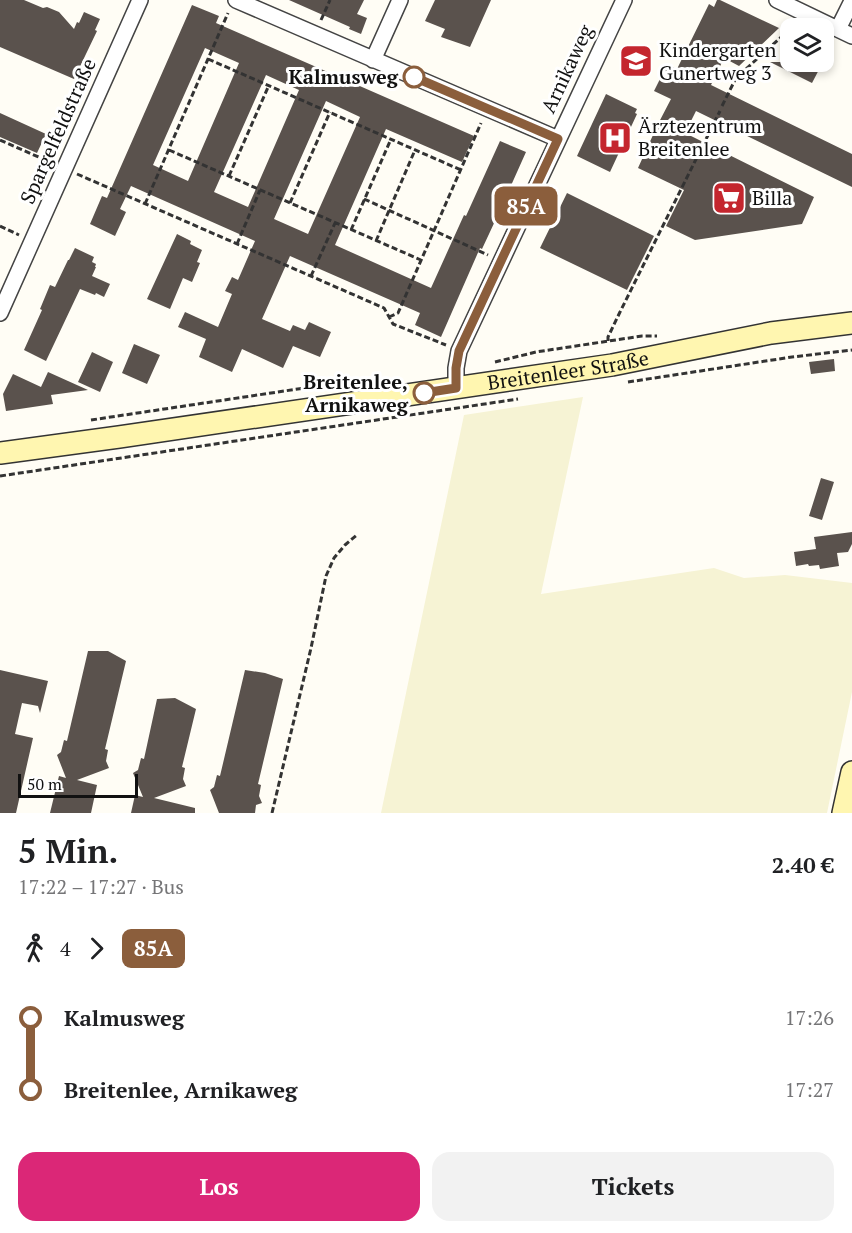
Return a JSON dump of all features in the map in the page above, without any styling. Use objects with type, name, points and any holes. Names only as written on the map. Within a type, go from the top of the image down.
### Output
[{"type":"main road","name":"Breitenleer Straße","points":[[0,453],[612,365],[771,333],[852,323]]},
{"type":"main road","points":[[843,813],[852,772]]},
{"type":"street","name":"Spargelfeldstraße","points":[[0,313],[140,0]]},
{"type":"street","points":[[373,60],[400,0]]},
{"type":"street","name":"Arnikaweg","points":[[456,388],[459,351],[624,0]]},
{"type":"street","points":[[777,0],[852,36]]},
{"type":"street","points":[[838,29],[852,0]]},
{"type":"street","points":[[233,3],[558,139]]},
{"type":"path","points":[[318,28],[330,0]]},
{"type":"path","points":[[145,204],[233,3]]},
{"type":"path","points":[[722,106],[736,78],[780,38]]},
{"type":"path","points":[[208,59],[461,170]]},
{"type":"path","points":[[229,176],[269,85]]},
{"type":"path","points":[[612,365],[608,337],[720,111]]},
{"type":"path","points":[[290,203],[330,112]]},
{"type":"path","points":[[389,317],[398,313],[484,118]]},
{"type":"path","points":[[351,230],[391,139]]},
{"type":"path","points":[[0,140],[384,308],[393,324],[450,347]]},
{"type":"path","points":[[169,150],[421,260]]},
{"type":"path","points":[[376,241],[415,150]]},
{"type":"path","points":[[237,244],[261,190]]},
{"type":"path","points":[[364,199],[492,257]]},
{"type":"path","points":[[311,276],[335,223]]},
{"type":"path","points":[[0,226],[20,236]]},
{"type":"path","points":[[83,422],[363,381]]},
{"type":"path","points":[[0,476],[394,418]]},
{"type":"path","points":[[272,813],[326,576],[333,558],[358,534]]},
{"type":"shaded area","points":[[583,397],[541,594],[714,568],[744,578],[785,575],[852,583],[852,692],[827,813],[381,813],[464,415]]},
{"type":"building","points":[[0,0],[24,0],[43,8],[47,7],[59,12],[74,29],[84,12],[100,19],[95,30],[97,31],[74,79],[0,47]]},
{"type":"building","points":[[289,0],[364,0],[357,14],[367,18],[361,34]]},
{"type":"building","points":[[435,0],[491,0],[470,47],[441,37],[445,29],[425,21]]},
{"type":"building","points":[[717,0],[779,28],[739,66],[724,58],[711,85],[852,154],[852,187],[696,111],[685,133],[814,197],[802,224],[695,240],[666,226],[684,190],[638,168],[671,99],[654,91],[667,65],[677,69],[709,4],[714,7]]},
{"type":"building","points":[[192,5],[219,16],[216,23],[474,136],[462,162],[386,129],[335,245],[431,288],[500,141],[526,152],[441,337],[415,325],[420,313],[290,256],[262,319],[290,331],[293,325],[305,330],[309,322],[331,332],[320,357],[293,346],[283,368],[242,349],[232,372],[199,357],[206,339],[178,327],[185,312],[218,327],[232,294],[225,291],[232,277],[238,280],[255,241],[131,186],[120,209],[126,212],[115,236],[90,224],[102,196],[107,198]],"holes":[[[205,48],[239,63],[188,181],[153,165]],[[266,75],[299,90],[248,207],[214,192]],[[326,101],[360,117],[308,234],[274,219]]]},
{"type":"building","points":[[770,62],[780,62],[780,67]]},
{"type":"building","points":[[790,72],[818,72],[812,83]]},
{"type":"building","points":[[606,94],[637,109],[635,113],[637,114],[610,172],[577,156]]},
{"type":"building","points":[[0,113],[46,134],[37,153],[0,137]]},
{"type":"building","points":[[567,193],[654,236],[627,290],[540,248]]},
{"type":"building","points":[[177,234],[202,250],[197,262],[200,263],[192,282],[183,278],[170,309],[147,299]]},
{"type":"building","points":[[75,248],[94,257],[92,262],[96,264],[96,267],[92,276],[110,284],[104,297],[80,289],[46,361],[24,350],[42,310],[40,309],[50,285],[55,287]]},
{"type":"building","points":[[134,344],[160,355],[147,384],[122,373]]},
{"type":"building","points":[[92,352],[113,362],[100,392],[78,382]]},
{"type":"building","points":[[834,359],[835,371],[811,374],[809,362]]},
{"type":"building","points":[[48,372],[88,390],[51,395],[53,404],[6,411],[3,394],[13,374],[41,387]]},
{"type":"building","points":[[821,478],[834,482],[822,520],[809,516]]},
{"type":"building","points":[[852,532],[852,544],[848,552],[837,553],[839,566],[820,569],[819,565],[796,566],[794,552],[816,549],[814,537]]},
{"type":"building","points":[[88,651],[108,651],[126,661],[105,749],[108,750],[106,761],[109,768],[77,780],[97,785],[91,813],[50,813],[59,776],[66,778],[57,755],[61,752],[64,740],[67,741]]},
{"type":"building","points":[[0,670],[48,681],[40,713],[38,706],[22,703],[15,734],[33,738],[16,813],[0,813]]},
{"type":"building","points":[[245,670],[283,679],[258,784],[261,785],[259,796],[262,803],[256,805],[255,813],[219,813],[210,790],[214,787],[217,775],[220,776]]},
{"type":"building","points":[[175,698],[196,709],[182,767],[185,768],[183,779],[186,786],[154,798],[195,808],[195,813],[131,813],[135,795],[143,797],[133,773],[138,770],[141,758],[144,759],[157,699]]},
{"type":"bus line","name":"85A","points":[[414,77],[558,139],[459,351],[456,388],[424,393]]},
{"type":"place","name":"Kindergarten Gunertweg 3","points":[[636,61]]},
{"type":"place","name":"Kalmusweg","points":[[414,77]]},
{"type":"place","name":"Ärztezentrum Breitenlee","points":[[615,138]]},
{"type":"place","name":"Billa","points":[[729,198]]},
{"type":"place","name":"Breitenlee, Arnikaweg","points":[[424,393]]}]
